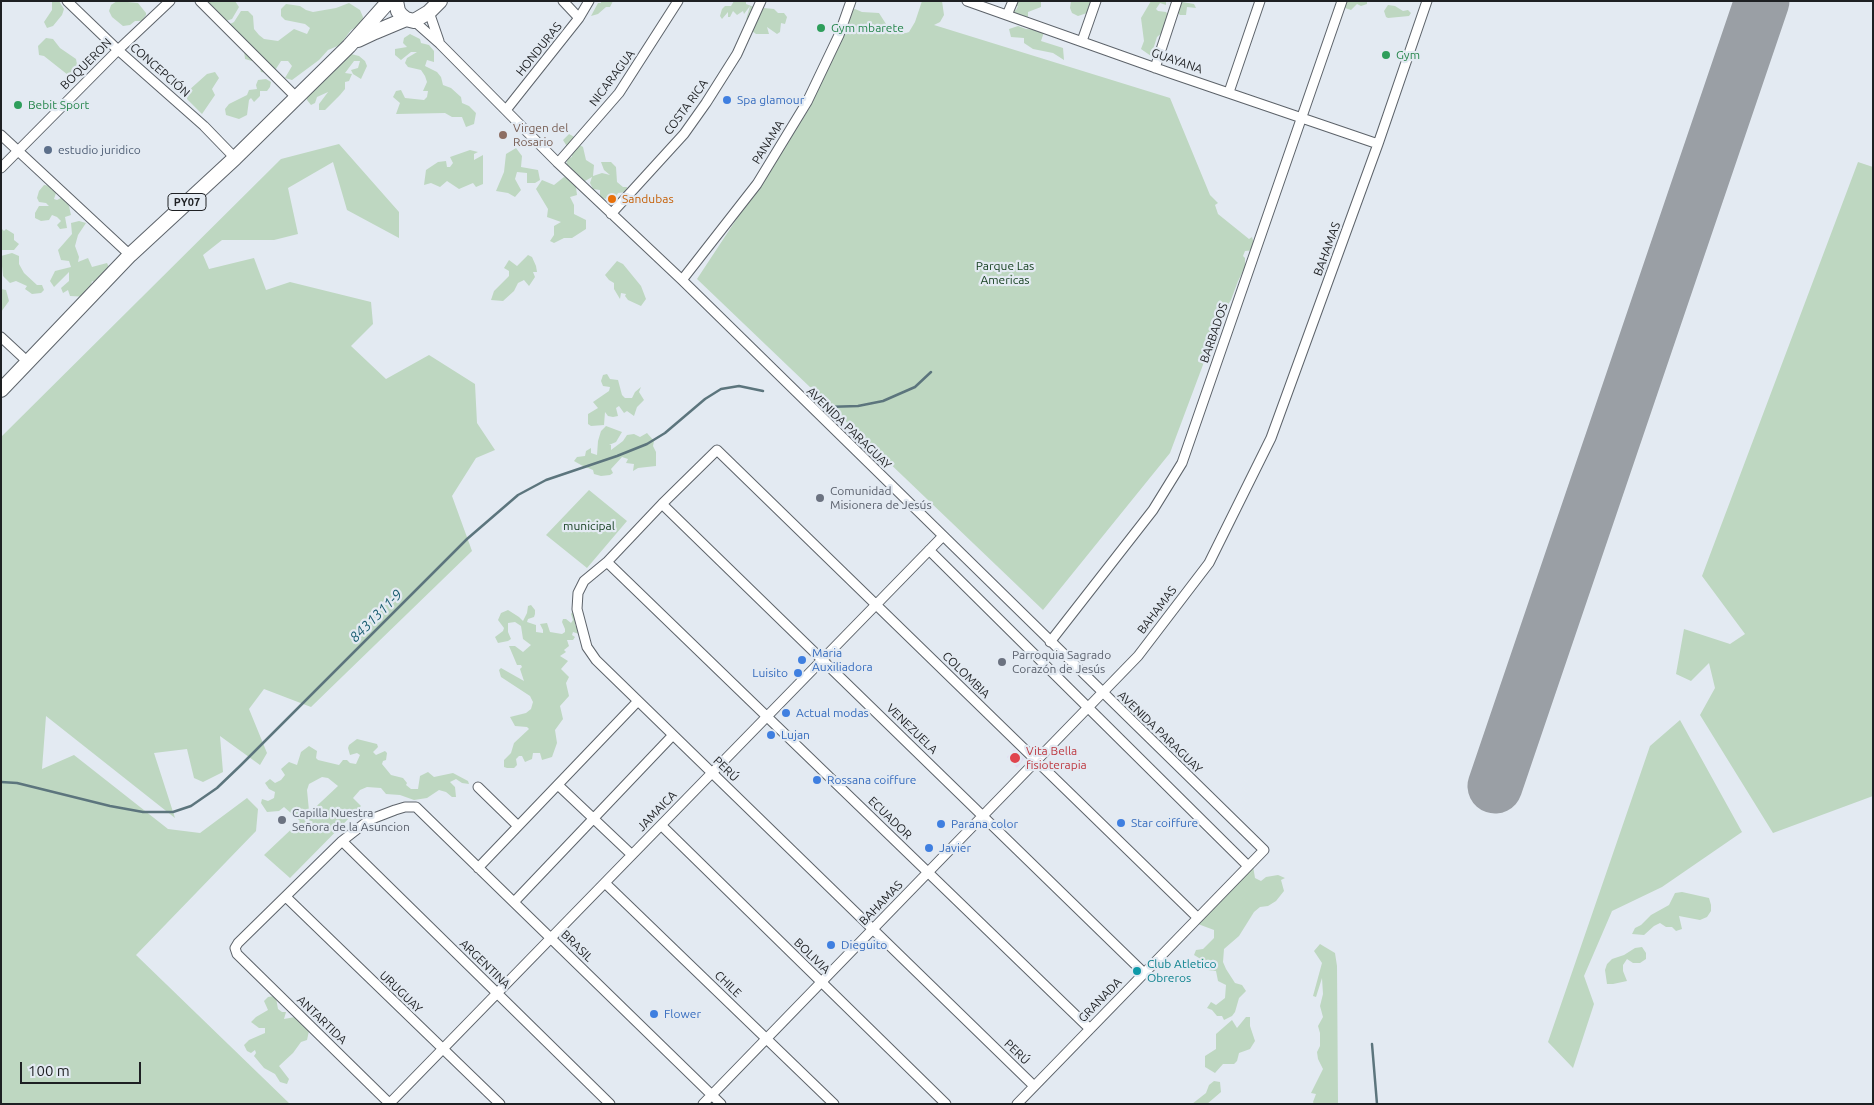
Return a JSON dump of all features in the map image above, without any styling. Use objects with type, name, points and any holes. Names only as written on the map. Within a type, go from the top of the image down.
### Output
[{"type":"highway","name":"PY07","points":[[1,390],[29,363],[130,255],[236,158],[349,46],[389,1]]},
{"type":"highway","points":[[396,1],[398,11],[410,20]]},
{"type":"highway","name":"PY07","points":[[349,46],[375,32],[429,12],[440,1]]},
{"type":"street","name":"CONCEPCIÓN","points":[[67,1],[118,50],[204,126],[236,158]]},
{"type":"street","name":"BOQUERON","points":[[1,168],[118,50],[170,1]]},
{"type":"street","points":[[200,1],[296,97]]},
{"type":"street","points":[[563,1],[579,18]]},
{"type":"street","name":"HONDURAS","points":[[506,110],[579,18],[590,1]]},
{"type":"street","name":"NICARAGUA","points":[[558,163],[620,93],[667,22],[678,1]]},
{"type":"street","name":"COSTA RICA","points":[[611,214],[684,134],[706,103],[737,54],[761,1]]},
{"type":"street","name":"PANAMA","points":[[682,280],[757,184],[802,111],[839,35],[851,1]]},
{"type":"street","name":"GUAYANA","points":[[967,1],[1082,40],[1155,68],[1378,144]]},
{"type":"street","points":[[1007,15],[1013,1]]},
{"type":"street","points":[[1082,40],[1096,1]]},
{"type":"street","points":[[1155,68],[1177,1]]},
{"type":"street","points":[[1229,92],[1260,1]]},
{"type":"street","name":"BARBADOS","points":[[1050,642],[1152,510],[1182,463],[1342,1]]},
{"type":"street","name":"BAHAMAS","points":[[703,1104],[1138,656],[1209,563],[1271,438],[1378,144],[1427,1]]},
{"type":"street","points":[[429,12],[440,44]]},
{"type":"street","name":"AVENIDA PARAGUAY","points":[[410,20],[440,44],[558,163],[682,280],[942,537],[1264,850]]},
{"type":"street","points":[[1,136],[130,255]]},
{"type":"street","points":[[1,337],[29,363]]},
{"type":"street","name":"PERÚ","points":[[717,450],[607,562],[584,581],[578,593],[577,609],[587,647],[596,660],[1034,1086]]},
{"type":"street","name":"COLOMBIA","points":[[717,450],[1198,918]]},
{"type":"street","name":"VENEZUELA","points":[[662,504],[1144,973]]},
{"type":"street","name":"JAMAICA","points":[[390,1103],[942,537]]},
{"type":"street","points":[[929,550],[1248,866]]},
{"type":"street","name":"ECUADOR","points":[[607,562],[1090,1029]]},
{"type":"street","points":[[478,868],[638,701]]},
{"type":"street","points":[[514,902],[673,735]]},
{"type":"street","points":[[558,785],[632,855]]},
{"type":"street","points":[[478,787],[518,826]]},
{"type":"street","name":"BRASIL","points":[[342,841],[369,820],[405,807],[416,807],[720,1104]]},
{"type":"street","name":"BOLIVIA","points":[[661,825],[946,1104]]},
{"type":"street","points":[[286,898],[342,841]]},
{"type":"street","name":"ARGENTINA","points":[[342,841],[610,1104]]},
{"type":"street","name":"GRANADA","points":[[1017,1104],[1264,850]]},
{"type":"street","name":"CHILE","points":[[605,883],[834,1104]]},
{"type":"street","name":"ANTARTIDA","points":[[286,898],[238,943],[235,948],[237,954],[390,1103]]},
{"type":"street","name":"URUGUAY","points":[[286,898],[500,1104]]},
{"type":"shaded area","name":"Vita Bella fisioterapia","points":[[1014,749],[1024,759],[1017,768],[1007,757]]},
{"type":"green space","points":[[52,1],[59,1],[64,9],[62,15],[53,26],[47,28],[44,22],[52,10]]},
{"type":"green space","points":[[117,1],[138,3],[146,15],[142,21],[135,21],[130,25],[123,26],[112,17],[109,11],[111,5]]},
{"type":"green space","points":[[196,1],[235,1],[239,7],[232,19],[226,21],[202,9]]},
{"type":"green space","points":[[601,1],[613,1],[610,7],[606,7],[598,14],[591,16],[598,3],[601,3]]},
{"type":"green space","points":[[734,1],[746,1],[746,4],[754,7],[774,9],[778,13],[784,13],[787,17],[785,24],[781,23],[780,32],[777,34],[767,27],[769,34],[756,34],[752,31],[751,15],[746,20],[750,6],[744,14],[743,11],[737,15],[733,11],[730,17],[728,17],[728,12],[722,19],[720,16],[722,9],[725,6],[731,6]]},
{"type":"green space","name":"Parque Las Americas","points":[[922,1],[942,1],[944,15],[940,22],[934,25],[1170,98],[1210,195],[1218,203],[1215,205],[1218,214],[1249,239],[1252,237],[1256,250],[1245,251],[1243,256],[1245,258],[1245,267],[1231,300],[1222,314],[1170,453],[1043,610],[697,279],[811,106],[802,115],[849,11],[855,9],[862,12],[879,13],[886,24],[892,24],[895,32],[906,33],[909,32],[915,22]]},
{"type":"green space","points":[[1009,1],[1041,1],[1041,7],[1028,12],[1028,18],[1025,18],[1011,13],[1018,6],[1012,7]]},
{"type":"green space","points":[[1071,1],[1092,1],[1087,13],[1078,16],[1072,13],[1070,8]]},
{"type":"green space","points":[[1151,1],[1166,1],[1166,5],[1160,3],[1156,9],[1166,12],[1171,19],[1168,28],[1157,37],[1151,56],[1141,49],[1144,41],[1141,18]]},
{"type":"green space","points":[[1345,1],[1367,1],[1367,4],[1361,6],[1357,4],[1351,10],[1345,8]]},
{"type":"green space","points":[[349,3],[360,10],[363,17],[362,24],[351,30],[340,45],[328,50],[319,60],[292,80],[285,78],[292,66],[288,61],[281,61],[274,72],[267,73],[261,72],[258,59],[252,61],[245,59],[243,41],[228,25],[234,22],[241,11],[248,11],[253,16],[254,29],[259,35],[264,39],[278,41],[294,29],[307,34],[310,28],[305,24],[285,20],[281,16],[281,9],[286,4],[300,6],[313,12],[336,8]]},
{"type":"green space","points":[[1178,3],[1194,4],[1196,8],[1187,7],[1186,15],[1180,15],[1175,10]]},
{"type":"green space","points":[[1388,5],[1395,6],[1403,11],[1408,10],[1411,13],[1409,16],[1388,18],[1384,11]]},
{"type":"green space","points":[[1018,26],[1044,32],[1041,41],[1063,48],[1064,60],[1053,53],[1033,49],[1024,43],[1024,38],[1011,37],[1009,29]]},
{"type":"green space","points":[[410,34],[420,39],[421,43],[429,45],[434,51],[434,62],[427,60],[425,66],[437,72],[441,77],[443,85],[451,88],[461,97],[462,103],[469,106],[476,113],[474,124],[466,127],[462,117],[452,117],[445,113],[396,114],[400,103],[393,97],[396,91],[401,90],[405,98],[424,100],[427,97],[428,91],[423,91],[427,82],[425,76],[421,70],[408,67],[405,63],[407,58],[417,52],[411,52],[401,60],[395,55],[395,49],[407,47],[403,43],[404,38]]},
{"type":"green space","points":[[46,38],[53,39],[60,48],[76,59],[78,70],[68,75],[44,56],[39,55],[38,46]]},
{"type":"green space","points":[[351,54],[359,56],[365,61],[367,66],[361,79],[353,74],[351,70],[358,68],[360,61],[354,61],[345,73],[352,74],[349,81],[345,82],[345,89],[340,95],[325,110],[319,110],[319,104],[328,92],[317,97],[315,103],[311,105],[306,95]]},
{"type":"green space","points":[[215,72],[219,78],[212,89],[215,95],[202,114],[187,99],[188,91],[207,74]]},
{"type":"green space","points":[[266,79],[271,82],[270,87],[267,91],[260,91],[260,96],[254,102],[251,98],[249,100],[247,115],[239,119],[226,115],[225,109],[229,104],[247,95],[249,90],[257,89],[258,80]]},
{"type":"green space","points":[[569,134],[578,139],[578,144],[583,147],[586,160],[594,165],[593,176],[602,173],[610,175],[604,170],[601,162],[611,162],[616,167],[617,182],[623,187],[627,187],[626,192],[618,193],[616,197],[608,199],[600,198],[600,190],[593,189],[590,183],[592,177],[585,181],[579,180],[569,172],[571,168],[566,165],[568,158],[572,157],[563,140]]},
{"type":"green space","points":[[339,144],[399,212],[399,238],[347,210],[333,162],[288,188],[298,234],[274,240],[222,240],[203,255],[209,269],[254,258],[266,290],[290,282],[371,302],[373,324],[351,346],[386,379],[429,355],[475,384],[477,423],[495,450],[476,458],[452,496],[472,551],[311,707],[264,689],[249,709],[267,753],[260,765],[220,736],[223,772],[203,782],[194,778],[187,749],[154,753],[175,818],[46,716],[42,769],[74,755],[168,829],[200,833],[247,798],[258,809],[256,831],[136,955],[290,1104],[1,1104],[1,437],[281,159]]},
{"type":"green space","points":[[516,148],[522,156],[521,167],[538,170],[540,180],[535,183],[527,183],[527,173],[517,172],[515,179],[521,190],[515,197],[508,193],[496,191],[504,172],[506,154]]},
{"type":"green space","points":[[470,150],[478,152],[474,154],[474,160],[483,155],[483,184],[476,187],[473,183],[459,189],[447,181],[440,187],[431,183],[424,185],[426,170],[438,162],[446,161],[447,167],[450,167],[453,163],[450,157]]},
{"type":"green space","points":[[1858,162],[1873,167],[1873,796],[1773,833],[1700,715],[1715,688],[1709,663],[1691,681],[1676,674],[1684,629],[1730,644],[1745,634],[1702,576]]},
{"type":"green space","points":[[564,177],[575,180],[577,195],[570,197],[574,205],[574,214],[586,220],[586,229],[572,238],[564,238],[554,243],[550,241],[554,235],[554,226],[561,222],[547,217],[548,209],[536,189],[542,180],[554,185]]},
{"type":"green space","points":[[44,185],[51,186],[56,193],[54,199],[57,200],[63,197],[69,206],[71,215],[65,217],[67,228],[60,229],[57,225],[61,221],[52,215],[49,220],[41,221],[35,218],[35,213],[39,206],[49,206],[46,203],[39,202],[37,198],[39,191]]},
{"type":"green space","points":[[79,221],[86,223],[78,235],[75,246],[79,257],[78,262],[88,258],[92,267],[107,263],[112,274],[99,285],[92,281],[88,297],[70,296],[68,290],[63,293],[61,288],[69,281],[69,272],[54,287],[50,281],[55,271],[71,267],[69,261],[61,260],[58,250],[72,234],[71,223]]},
{"type":"green space","points":[[1,228],[14,234],[14,240],[19,244],[14,250],[1,250]]},
{"type":"green space","points":[[12,253],[19,256],[19,264],[24,273],[37,285],[42,285],[44,290],[41,293],[32,294],[25,289],[27,286],[16,281],[10,283],[3,276],[1,256]]},
{"type":"green space","points":[[528,255],[532,257],[537,272],[533,272],[535,277],[529,286],[524,280],[518,283],[514,291],[503,301],[491,300],[494,291],[509,276],[509,271],[504,268],[509,260],[517,266]]},
{"type":"green space","points":[[617,261],[623,264],[641,286],[646,299],[641,306],[628,300],[625,296],[626,294],[621,293],[620,299],[614,289],[614,283],[605,275]]},
{"type":"green space","points":[[1,289],[6,290],[9,301],[1,312]]},
{"type":"green space","points":[[607,374],[610,379],[618,380],[622,395],[625,398],[632,398],[641,387],[639,392],[644,400],[637,407],[634,416],[627,411],[624,413],[619,406],[616,408],[618,416],[608,416],[605,412],[604,425],[591,426],[588,424],[588,414],[598,408],[593,402],[609,391],[610,387],[603,386],[601,381],[603,375]]},
{"type":"green space","points":[[606,426],[622,432],[616,442],[609,445],[611,445],[611,450],[623,441],[627,435],[634,434],[640,437],[647,433],[654,441],[656,466],[638,468],[633,471],[634,464],[626,463],[628,459],[622,457],[611,469],[613,473],[601,476],[594,474],[593,470],[574,461],[577,457],[585,456],[586,451],[591,448],[591,453],[597,455],[601,431]]},
{"type":"green space","name":"municipal","points":[[589,490],[627,521],[587,568],[546,535]]},
{"type":"green space","points":[[531,605],[535,610],[535,614],[527,622],[536,625],[536,632],[543,633],[540,624],[547,623],[550,632],[562,634],[565,632],[563,619],[571,623],[573,611],[576,618],[575,625],[582,632],[579,634],[573,632],[572,635],[575,637],[573,640],[567,640],[569,646],[564,650],[566,652],[560,656],[568,661],[561,669],[569,677],[566,683],[569,696],[560,706],[563,719],[555,730],[557,743],[552,757],[542,760],[540,753],[533,753],[532,759],[525,762],[522,756],[519,756],[516,759],[517,765],[514,768],[507,768],[504,767],[504,760],[511,753],[514,743],[529,729],[527,727],[515,726],[510,717],[526,713],[531,709],[533,702],[530,696],[501,677],[499,670],[501,668],[524,681],[520,669],[522,667],[517,665],[509,646],[515,646],[523,652],[531,645],[523,639],[521,626],[515,622],[508,623],[508,632],[511,639],[498,643],[495,637],[504,628],[498,620],[501,613],[508,610],[523,621],[528,606]]},
{"type":"green space","points":[[1680,720],[1742,832],[1662,887],[1612,911],[1584,976],[1594,1004],[1573,1068],[1548,1042],[1650,746]]},
{"type":"green space","points":[[357,739],[377,744],[378,747],[373,752],[376,755],[385,751],[387,753],[386,760],[382,764],[391,775],[403,778],[407,783],[406,785],[411,789],[418,789],[420,776],[428,772],[434,777],[453,773],[468,781],[469,784],[462,783],[456,779],[450,782],[455,787],[456,797],[452,797],[446,792],[439,790],[427,798],[414,800],[400,795],[386,794],[381,788],[367,787],[360,790],[353,798],[361,806],[290,878],[264,855],[300,821],[284,807],[279,811],[267,812],[261,803],[262,799],[268,801],[274,798],[275,792],[269,789],[265,783],[270,779],[275,783],[281,780],[285,775],[281,769],[289,762],[297,765],[301,752],[309,746],[317,751],[316,758],[318,760],[339,765],[343,760],[347,760],[350,763],[356,764],[360,755],[357,753],[350,755],[349,745]],"holes":[[[322,777],[328,778],[338,786],[306,816],[309,811],[307,790],[309,784]]]},
{"type":"green space","points":[[1253,866],[1255,878],[1261,881],[1266,877],[1278,875],[1285,878],[1281,880],[1284,891],[1276,901],[1268,906],[1260,907],[1254,912],[1239,936],[1224,949],[1223,962],[1226,969],[1235,983],[1242,985],[1246,991],[1239,998],[1232,1016],[1224,1020],[1222,1016],[1217,1016],[1212,1010],[1207,1008],[1211,1002],[1216,1005],[1225,998],[1226,985],[1218,981],[1216,971],[1208,970],[1199,958],[1194,955],[1196,950],[1203,949],[1214,938],[1214,930],[1198,924]]},
{"type":"green space","points":[[1682,892],[1709,898],[1711,911],[1707,917],[1700,920],[1679,916],[1682,929],[1676,931],[1672,927],[1666,927],[1660,923],[1644,935],[1632,934],[1635,928],[1651,915],[1669,905],[1675,893]]},
{"type":"green space","points":[[1320,944],[1335,953],[1337,966],[1338,1104],[1314,1104],[1316,1094],[1311,1093],[1323,1069],[1317,1052],[1320,1046],[1318,1026],[1323,1017],[1320,1006],[1323,994],[1322,978],[1316,997],[1313,996],[1322,963],[1314,951]]},
{"type":"green space","points":[[1642,947],[1646,953],[1646,959],[1640,963],[1633,963],[1627,959],[1623,965],[1627,981],[1607,984],[1605,970],[1607,964],[1612,959],[1624,955],[1635,948]]},
{"type":"green space","points":[[274,996],[278,1009],[286,1012],[284,1019],[295,1017],[309,1031],[307,1040],[301,1042],[293,1053],[279,1066],[289,1079],[287,1084],[280,1082],[275,1074],[264,1068],[254,1056],[255,1050],[251,1053],[247,1051],[244,1045],[249,1040],[265,1033],[265,1028],[259,1028],[251,1022],[268,1010],[264,1001],[268,997]]},
{"type":"green space","points":[[1246,1017],[1250,1017],[1250,1026],[1255,1041],[1250,1049],[1239,1053],[1234,1064],[1223,1064],[1215,1073],[1205,1067],[1205,1056],[1216,1049],[1216,1034],[1232,1020],[1237,1028]]},
{"type":"green space","points":[[1214,1081],[1220,1082],[1221,1092],[1207,1104],[1192,1104],[1206,1093],[1209,1085]]},
{"type":"waterway","name":"8431311-9","points":[[826,407],[858,406],[883,401],[915,387],[931,372]]},
{"type":"waterway","name":"8431311-9","points":[[1,782],[17,783],[110,806],[143,812],[173,812],[191,806],[217,788],[467,539],[518,495],[546,480],[647,444],[665,433],[705,399],[721,389],[739,386],[763,391]]},
{"type":"waterway","points":[[1372,1044],[1377,1104]]},
{"type":"runway","points":[[1495,786],[1762,1]]},
{"type":"place","name":"Gym mbarete","points":[[821,28]]},
{"type":"place","name":"Gym","points":[[1386,55]]},
{"type":"place","name":"Spa glamour","points":[[727,100]]},
{"type":"place","name":"Bebit Sport","points":[[18,105]]},
{"type":"place","name":"Virgen del Rosario","points":[[503,135]]},
{"type":"place","name":"estudio juridico","points":[[48,150]]},
{"type":"place","name":"Sandubas","points":[[612,199]]},
{"type":"place","name":"Comunidad Misionera de Jesús","points":[[820,498]]},
{"type":"place","name":"Maria Auxiliadora","points":[[802,660]]},
{"type":"place","name":"Parroquia Sagrado Corazón de Jesús","points":[[1002,662]]},
{"type":"place","name":"Luisito","points":[[798,673]]},
{"type":"place","name":"Actual modas","points":[[786,713]]},
{"type":"place","name":"Lujan","points":[[771,735]]},
{"type":"place","name":"Vita Bella fisioterapia","points":[[1015,758]]},
{"type":"place","name":"Rossana coiffure","points":[[817,780]]},
{"type":"place","name":"Capilla Nuestra Señora de la Asuncion","points":[[282,820]]},
{"type":"place","name":"Star coiffure","points":[[1121,823]]},
{"type":"place","name":"Parana color","points":[[941,824]]},
{"type":"place","name":"Javier","points":[[929,848]]},
{"type":"place","name":"Dieguito","points":[[831,945]]},
{"type":"place","name":"Club Atletico Obreros","points":[[1137,971]]},
{"type":"place","name":"Flower","points":[[654,1014]]}]
